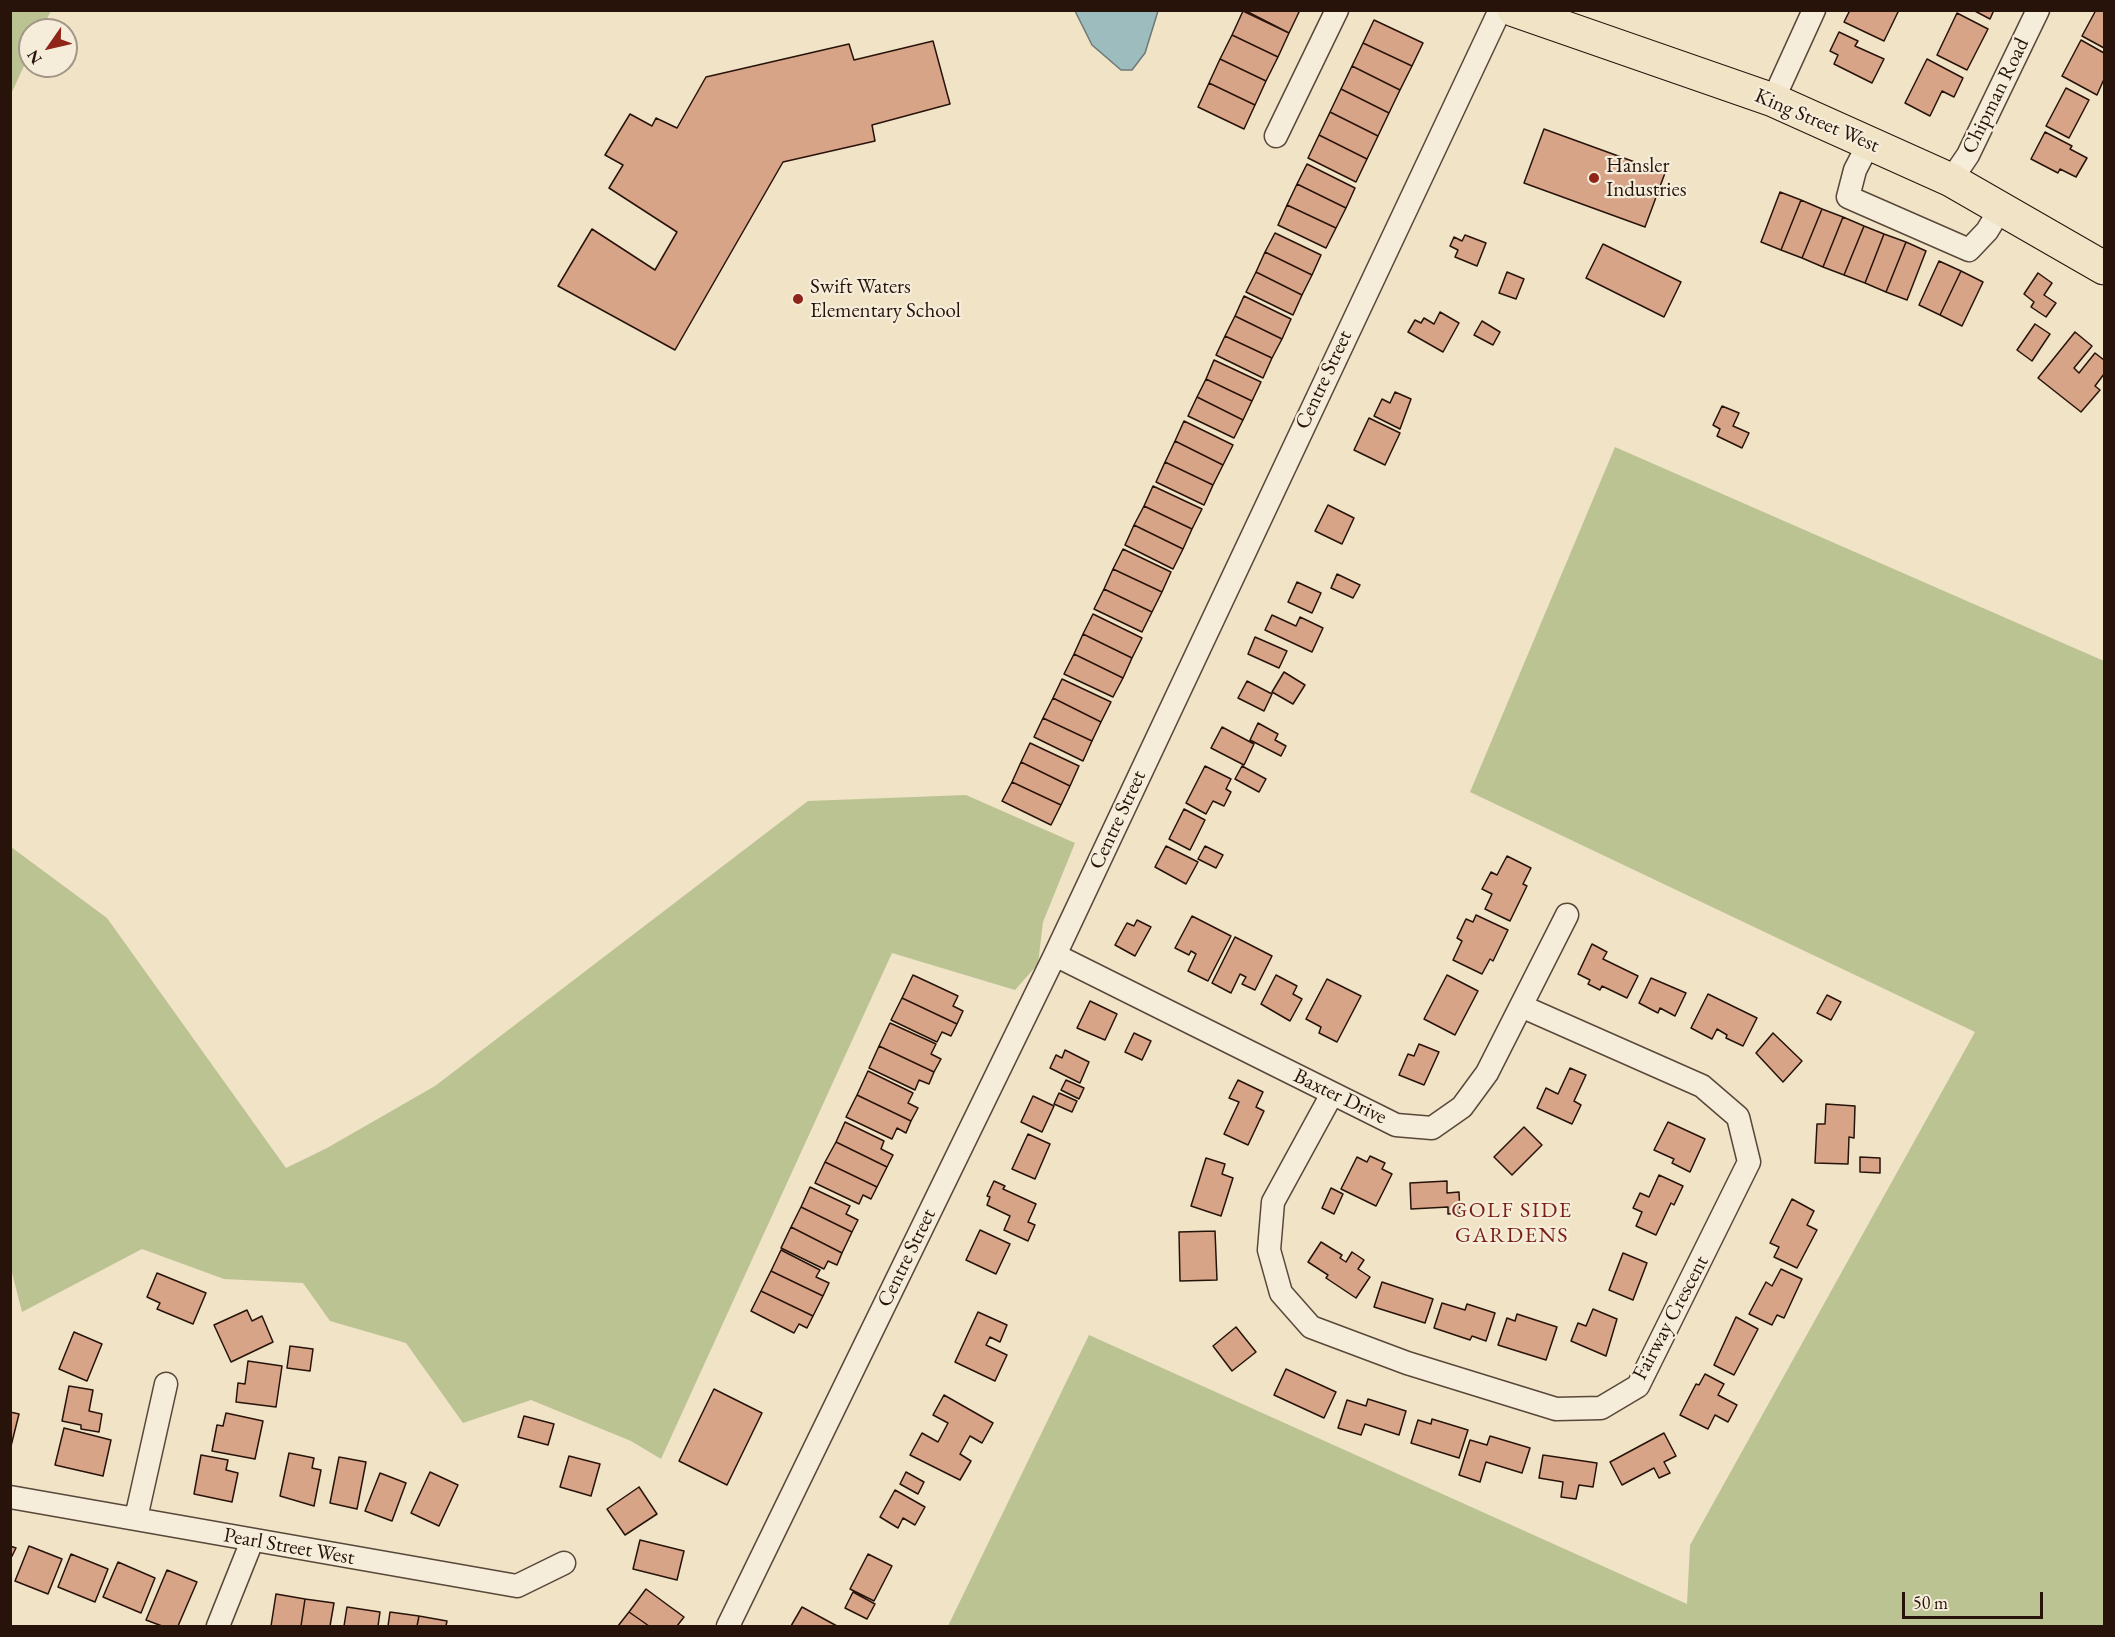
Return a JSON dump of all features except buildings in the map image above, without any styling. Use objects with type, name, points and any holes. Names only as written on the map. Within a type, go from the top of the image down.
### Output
[{"type":"main road","name":"King Street West","points":[[1514,10],[1773,100],[1951,180],[2104,268]]},
{"type":"street","points":[[1276,136],[1337,10]]},
{"type":"street","name":"Centre Street","points":[[728,1626],[1055,955],[1500,10]]},
{"type":"street","points":[[1773,100],[1814,10]]},
{"type":"street","name":"Chipman Road","points":[[1951,180],[1968,155],[2038,10]]},
{"type":"street","points":[[1869,143],[1855,170],[1848,197],[1969,250],[1986,231],[2001,208]]},
{"type":"street","name":"Baxter Drive","points":[[1055,955],[1396,1125],[1432,1128],[1462,1107],[1487,1073],[1567,915]]},
{"type":"street","name":"Fairway Crescent","points":[[1332,1094],[1274,1202],[1269,1250],[1281,1293],[1311,1327],[1407,1363],[1557,1409],[1601,1408],[1638,1386],[1749,1162],[1738,1117],[1702,1086],[1521,1006]]},
{"type":"street","points":[[136,1518],[166,1384]]},
{"type":"street","name":"Pearl Street West","points":[[10,1497],[516,1586],[564,1563]]},
{"type":"street","points":[[218,1626],[252,1541]]},
{"type":"green space","points":[[11,10],[51,11],[47,18],[18,18],[18,78],[11,94]]},
{"type":"green space","points":[[1615,447],[2104,661],[2104,1626],[948,1626],[1089,1335],[1687,1604],[1690,1545],[1975,1032],[1470,792]]},
{"type":"green space","points":[[966,795],[1075,843],[1043,922],[1038,964],[1015,990],[892,953],[661,1459],[631,1441],[531,1400],[463,1423],[406,1343],[330,1321],[303,1283],[224,1279],[142,1249],[22,1312],[10,1265],[11,847],[107,918],[286,1168],[327,1148],[435,1086],[808,801]]},
{"type":"water","points":[[1075,11],[1158,11],[1145,53],[1132,70],[1121,70],[1092,45]]},
{"type":"place","name":"Hansler Industries","points":[[1594,178]]},
{"type":"place","name":"Swift Waters Elementary School","points":[[798,299]]},
{"type":"district","name":"GOLF SIDE GARDENS","points":[[1512,1224]]}]
